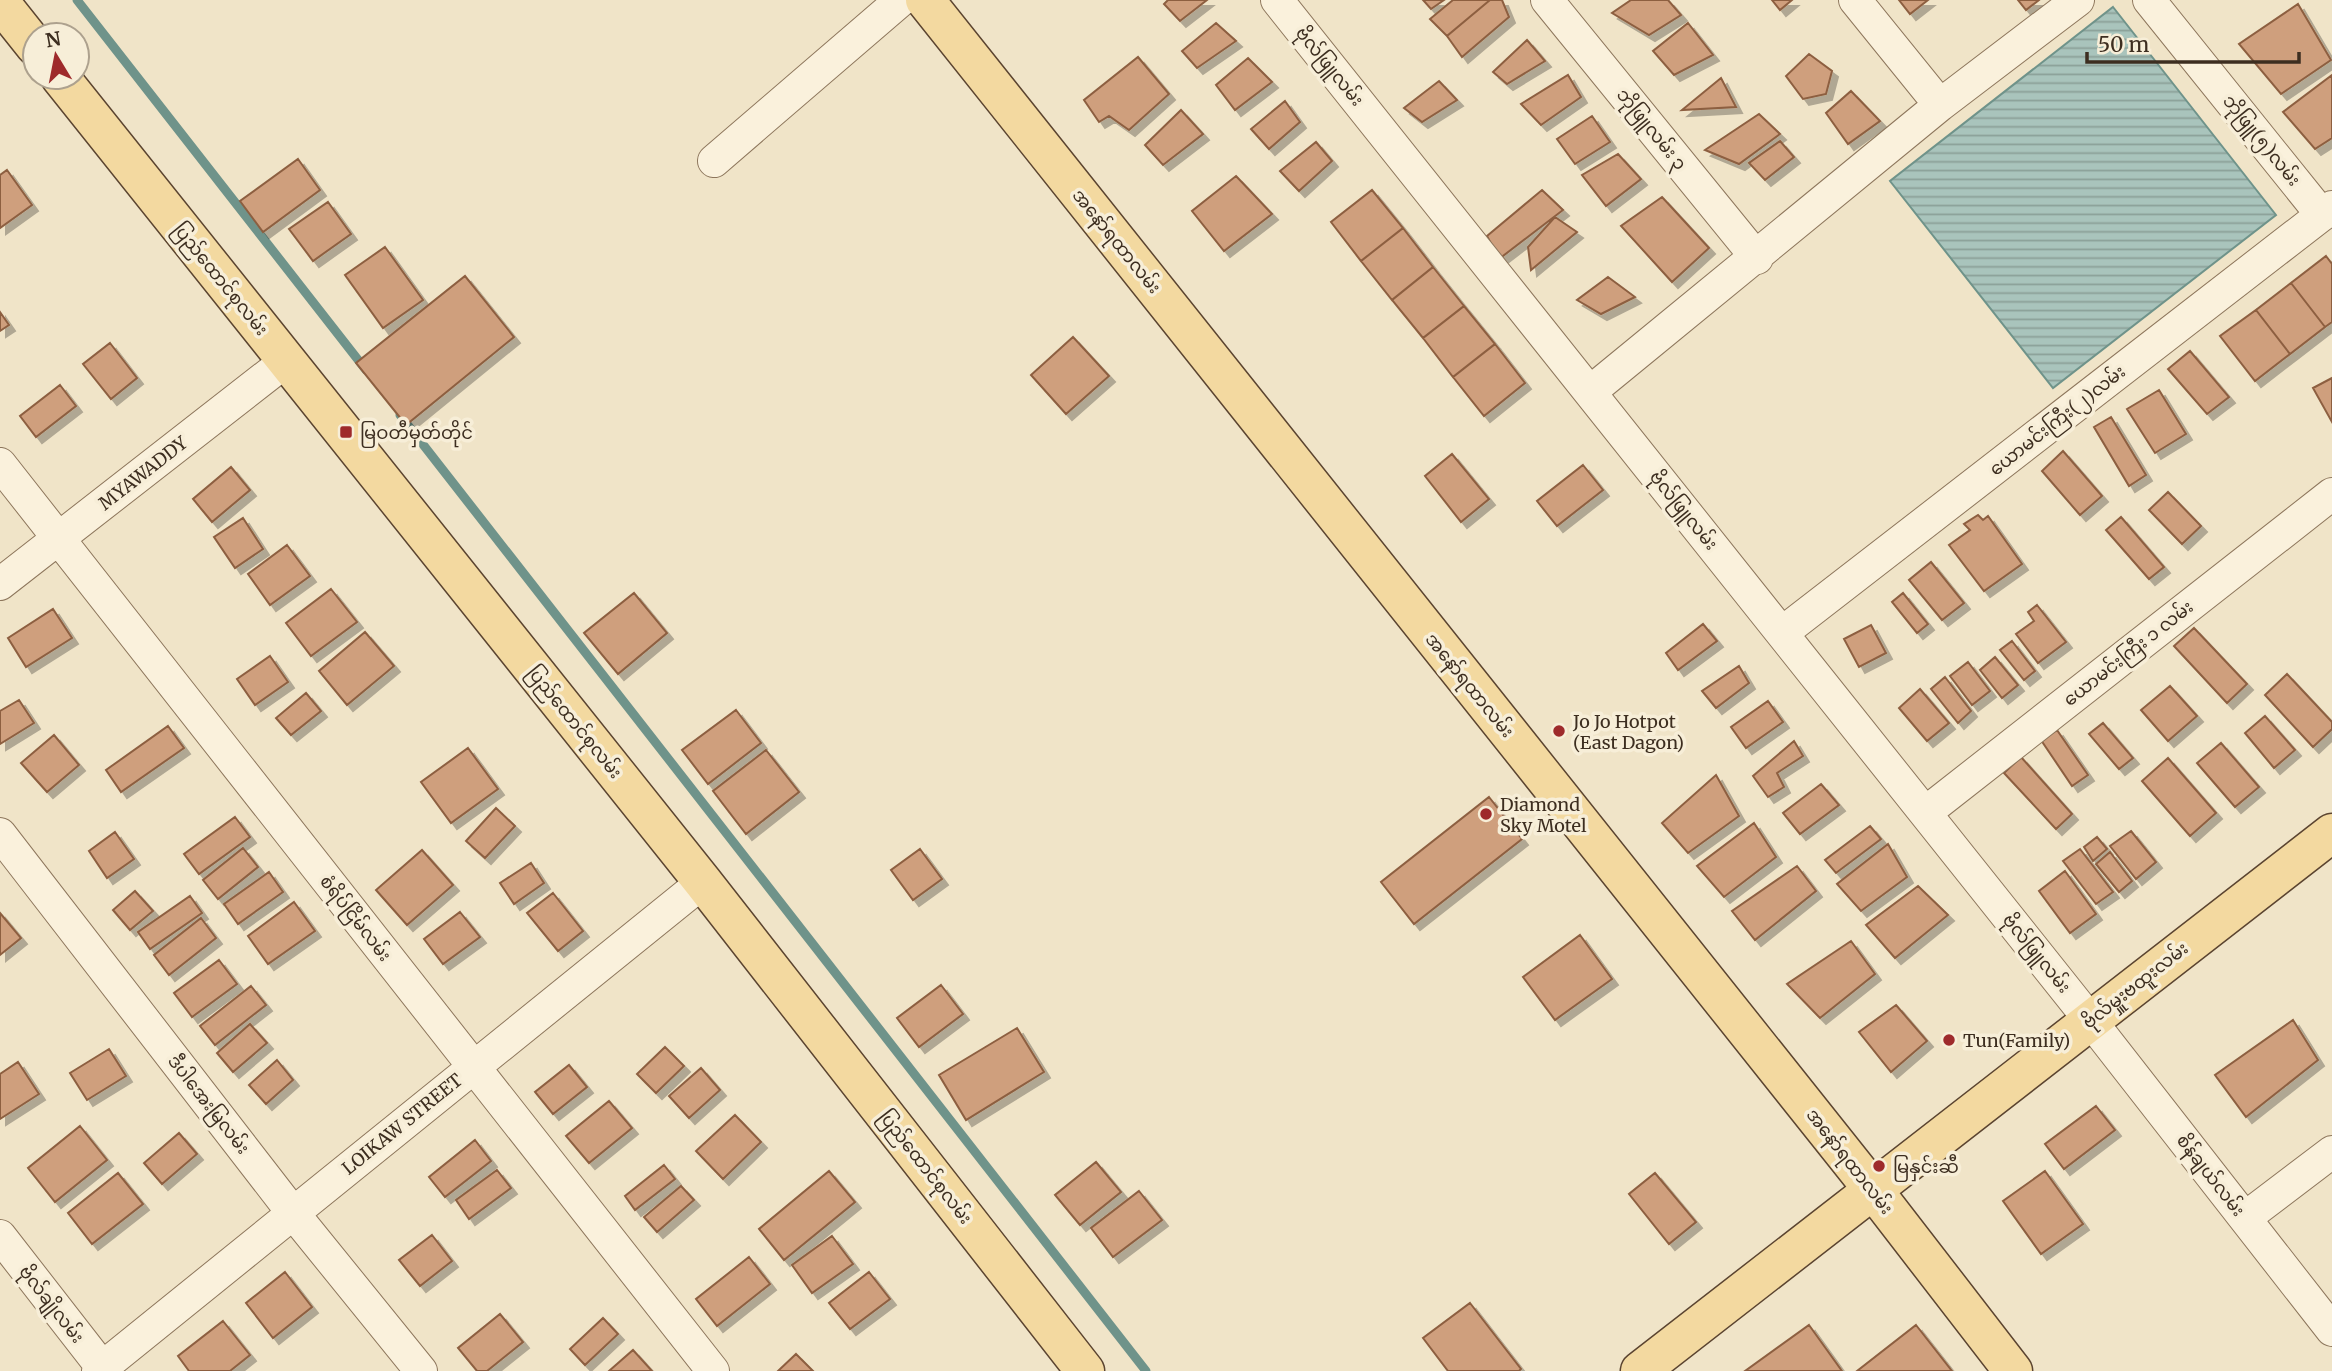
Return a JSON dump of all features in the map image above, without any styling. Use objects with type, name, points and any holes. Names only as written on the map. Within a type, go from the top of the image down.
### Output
[{"type":"main road","name":"အနော်ရထာလမ်း","points":[[925,0],[1874,1191],[2013,1371]]},
{"type":"main road","points":[[0,2],[21,28]]},
{"type":"main road","name":"ပြည်ထောင်စုလမ်း","points":[[71,91],[703,883],[1084,1371]]},
{"type":"main road","name":"ဗိုလ်မှူးဗထူးလမ်း","points":[[1640,1371],[2332,833]]},
{"type":"street","points":[[714,161],[901,0]]},
{"type":"street","name":"ဗိုလ်ဖြူလမ်း","points":[[1277,0],[2090,1020]]},
{"type":"street","name":"ဘိုဖြူလမ်း ၃","points":[[1547,0],[1757,258]]},
{"type":"street","points":[[1855,0],[1940,105]]},
{"type":"street","points":[[1590,392],[1757,258],[1940,105],[2078,0]]},
{"type":"street","name":"ဘိုဖြူ(၅)လမ်း","points":[[2149,0],[2327,211]]},
{"type":"street","name":"ယောမင်းကြီး(၂)လမ်း","points":[[1782,633],[2327,211]]},
{"type":"street","name":"MYAWADDY","points":[[0,584],[286,361]]},
{"type":"street","name":"စံရိပ်ငြိမ်လမ်း","points":[[0,464],[713,1371]]},
{"type":"street","name":"ယောမင်းကြီး ၁ လမ်း","points":[[1925,813],[2332,494]]},
{"type":"street","name":"ဒီပါအေးမြလမ်း","points":[[0,834],[293,1213],[421,1371]]},
{"type":"street","name":"LOIKAW STREET","points":[[102,1370],[473,1066],[703,883]]},
{"type":"street","name":"စိန်ချယ်လမ်း","points":[[2090,1020],[2332,1330]]},
{"type":"street","points":[[2245,1219],[2332,1152]]},
{"type":"street","name":"ဗိုလ်ချိုလမ်း","points":[[0,1236],[102,1370]]},
{"type":"water","points":[[2113,7],[2276,215],[2053,388],[1890,181]]},
{"type":"building","points":[[1168,0],[1207,0],[1180,21],[1164,4]]},
{"type":"building","points":[[1423,0],[1444,0],[1431,9]]},
{"type":"building","points":[[1453,0],[1490,0],[1447,36],[1430,19]]},
{"type":"building","points":[[1490,0],[1502,0],[1509,17],[1462,57],[1447,36]]},
{"type":"building","points":[[1631,0],[1668,0],[1681,15],[1649,35],[1612,13]]},
{"type":"building","points":[[1772,0],[1792,0],[1780,10]]},
{"type":"building","points":[[1899,0],[1928,0],[1910,14]]},
{"type":"building","points":[[2018,0],[2039,0],[2026,10]]},
{"type":"building","points":[[2298,4],[2331,60],[2281,94],[2239,44]]},
{"type":"building","points":[[1216,23],[1236,41],[1197,68],[1182,51]]},
{"type":"building","points":[[1688,23],[1713,55],[1674,75],[1653,51]]},
{"type":"building","points":[[1527,40],[1545,61],[1507,84],[1493,72]]},
{"type":"building","points":[[1809,54],[1832,71],[1826,94],[1803,99],[1786,76]]},
{"type":"building","points":[[1138,57],[1169,94],[1129,130],[1109,116],[1099,122],[1084,100]]},
{"type":"building","points":[[1248,58],[1272,82],[1235,110],[1216,85]]},
{"type":"building","points":[[1568,75],[1581,97],[1541,125],[1521,104]]},
{"type":"building","points":[[2332,75],[2332,138],[2315,149],[2283,112]]},
{"type":"building","points":[[1721,78],[1736,107],[1682,110]]},
{"type":"building","points":[[1439,81],[1457,100],[1422,122],[1404,108]]},
{"type":"building","points":[[1851,91],[1880,121],[1848,144],[1826,113]]},
{"type":"building","points":[[1285,101],[1300,122],[1269,149],[1251,129]]},
{"type":"building","points":[[1181,110],[1203,134],[1163,165],[1145,145]]},
{"type":"building","points":[[1759,114],[1780,134],[1739,164],[1705,150]]},
{"type":"building","points":[[1592,116],[1610,142],[1575,164],[1557,139]]},
{"type":"building","points":[[1780,141],[1794,157],[1765,180],[1749,163]]},
{"type":"building","points":[[1316,142],[1332,161],[1299,191],[1280,171]]},
{"type":"building","points":[[1618,154],[1641,179],[1606,206],[1582,175]]},
{"type":"building","points":[[298,159],[320,190],[263,232],[240,201]]},
{"type":"building","points":[[7,170],[32,205],[0,228],[0,175]]},
{"type":"building","points":[[1236,176],[1272,214],[1224,251],[1192,211]]},
{"type":"building","points":[[1372,190],[1403,228],[1361,261],[1331,222]]},
{"type":"building","points":[[1542,190],[1563,210],[1499,259],[1487,236]]},
{"type":"building","points":[[1662,197],[1709,248],[1672,282],[1621,226]]},
{"type":"building","points":[[328,202],[351,234],[313,261],[289,229]]},
{"type":"building","points":[[1555,217],[1577,232],[1531,270],[1528,247]]},
{"type":"building","points":[[1403,228],[1433,267],[1392,300],[1361,261]]},
{"type":"building","points":[[385,247],[423,300],[383,328],[345,275]]},
{"type":"building","points":[[2326,256],[2332,264],[2332,322],[2325,327],[2291,283]]},
{"type":"building","points":[[1433,267],[1464,306],[1423,338],[1392,300]]},
{"type":"building","points":[[465,276],[514,337],[406,425],[356,363]]},
{"type":"building","points":[[1608,277],[1635,297],[1601,314],[1577,300]]},
{"type":"building","points":[[2291,283],[2325,327],[2290,354],[2256,310]]},
{"type":"building","points":[[1464,306],[1495,344],[1453,377],[1423,338]]},
{"type":"building","points":[[2256,310],[2290,354],[2255,381],[2220,336]]},
{"type":"building","points":[[0,312],[9,325],[0,331]]},
{"type":"building","points":[[1073,337],[1109,376],[1066,414],[1031,375]]},
{"type":"building","points":[[110,343],[137,378],[111,399],[83,364]]},
{"type":"building","points":[[1495,344],[1525,383],[1484,416],[1453,377]]},
{"type":"building","points":[[2190,351],[2229,397],[2207,414],[2168,369]]},
{"type":"building","points":[[2332,378],[2332,422],[2313,388]]},
{"type":"building","points":[[60,385],[76,406],[36,437],[20,416]]},
{"type":"building","points":[[2159,390],[2186,434],[2155,453],[2127,409]]},
{"type":"building","points":[[2111,417],[2146,475],[2129,486],[2094,427]]},
{"type":"building","points":[[2063,451],[2102,496],[2080,515],[2042,471]]},
{"type":"building","points":[[1452,454],[1489,499],[1461,522],[1425,476]]},
{"type":"building","points":[[1583,465],[1603,490],[1557,526],[1537,501]]},
{"type":"building","points":[[231,467],[250,490],[212,522],[193,499]]},
{"type":"building","points":[[2168,492],[2201,526],[2182,544],[2149,510]]},
{"type":"building","points":[[1978,515],[1983,520],[1988,516],[2022,564],[1984,591],[1949,545],[1970,530],[1964,524]]},
{"type":"building","points":[[2121,517],[2164,567],[2149,579],[2106,530]]},
{"type":"building","points":[[243,518],[263,549],[235,568],[214,537]]},
{"type":"building","points":[[287,545],[310,576],[270,605],[248,574]]},
{"type":"building","points":[[1931,562],[1964,603],[1942,620],[1909,580]]},
{"type":"building","points":[[331,589],[357,622],[311,656],[286,623]]},
{"type":"building","points":[[634,593],[667,633],[618,674],[584,633]]},
{"type":"building","points":[[1903,593],[1928,624],[1917,633],[1892,602]]},
{"type":"building","points":[[2037,605],[2066,642],[2038,663],[2016,634],[2034,621],[2028,612]]},
{"type":"building","points":[[53,609],[72,638],[26,667],[8,638]]},
{"type":"building","points":[[1703,624],[1717,641],[1678,670],[1666,653]]},
{"type":"building","points":[[1871,625],[1886,653],[1859,667],[1844,639]]},
{"type":"building","points":[[2194,628],[2247,684],[2227,703],[2174,646]]},
{"type":"building","points":[[365,632],[394,666],[347,705],[319,671]]},
{"type":"building","points":[[2012,641],[2035,671],[2024,680],[2000,650]]},
{"type":"building","points":[[270,656],[288,682],[255,705],[237,679]]},
{"type":"building","points":[[1995,657],[2018,685],[2002,698],[1980,670]]},
{"type":"building","points":[[1968,662],[1990,691],[1972,705],[1950,676]]},
{"type":"building","points":[[1739,666],[1749,683],[1716,708],[1702,691]]},
{"type":"building","points":[[2287,674],[2332,722],[2332,729],[2313,747],[2265,695]]},
{"type":"building","points":[[1945,677],[1971,711],[1958,723],[1931,689]]},
{"type":"building","points":[[2170,686],[2197,716],[2168,741],[2141,710]]},
{"type":"building","points":[[1920,689],[1949,723],[1927,741],[1899,708]]},
{"type":"building","points":[[306,693],[321,711],[291,735],[276,718]]},
{"type":"building","points":[[19,700],[34,723],[0,744],[0,711]]},
{"type":"building","points":[[1768,701],[1783,722],[1746,748],[1731,727]]},
{"type":"building","points":[[736,710],[761,743],[708,784],[682,750]]},
{"type":"building","points":[[2265,716],[2295,750],[2274,768],[2245,733]]},
{"type":"building","points":[[2103,723],[2133,758],[2119,769],[2089,734]]},
{"type":"building","points":[[168,726],[184,748],[121,792],[106,770]]},
{"type":"building","points":[[2057,730],[2088,775],[2072,786],[2041,740]]},
{"type":"building","points":[[54,735],[79,765],[47,792],[21,763]]},
{"type":"building","points":[[1794,741],[1803,756],[1777,773],[1784,787],[1768,797],[1753,776]]},
{"type":"building","points":[[2221,743],[2259,787],[2235,807],[2197,763]]},
{"type":"building","points":[[468,748],[498,789],[451,823],[421,782]]},
{"type":"building","points":[[766,750],[799,792],[746,834],[713,791]]},
{"type":"building","points":[[2021,757],[2072,814],[2056,829],[2004,773]]},
{"type":"building","points":[[2168,758],[2216,813],[2190,836],[2142,781]]},
{"type":"building","points":[[1716,775],[1739,816],[1688,853],[1662,823]]},
{"type":"building","points":[[1821,784],[1839,805],[1800,834],[1783,813]]},
{"type":"building","points":[[1489,797],[1522,839],[1414,924],[1381,882]]},
{"type":"building","points":[[496,808],[515,826],[485,858],[466,841]]},
{"type":"building","points":[[235,817],[250,837],[199,874],[184,854]]},
{"type":"building","points":[[1754,823],[1776,857],[1724,897],[1697,866]]},
{"type":"building","points":[[1870,826],[1881,839],[1836,873],[1825,860]]},
{"type":"building","points":[[2131,831],[2156,862],[2136,879],[2110,846]]},
{"type":"building","points":[[115,832],[134,859],[107,878],[89,851]]},
{"type":"building","points":[[2097,837],[2107,849],[2093,861],[2084,847]]},
{"type":"building","points":[[1888,844],[1907,877],[1861,911],[1837,884]]},
{"type":"building","points":[[243,848],[258,867],[218,899],[203,880]]},
{"type":"building","points":[[920,849],[942,879],[913,900],[891,870]]},
{"type":"building","points":[[2080,849],[2113,892],[2096,904],[2063,861]]},
{"type":"building","points":[[422,850],[453,885],[407,925],[376,890]]},
{"type":"building","points":[[2110,852],[2132,881],[2119,892],[2096,864]]},
{"type":"building","points":[[531,863],[544,883],[514,904],[500,883]]},
{"type":"building","points":[[1797,866],[1816,891],[1755,940],[1732,911]]},
{"type":"building","points":[[2065,871],[2096,914],[2070,933],[2039,891]]},
{"type":"building","points":[[269,872],[283,892],[238,924],[224,904]]},
{"type":"building","points":[[1918,886],[1948,915],[1895,958],[1866,925]]},
{"type":"building","points":[[135,891],[153,911],[130,930],[113,910]]},
{"type":"building","points":[[553,893],[583,931],[558,951],[527,913]]},
{"type":"building","points":[[190,896],[202,913],[150,949],[138,932]]},
{"type":"building","points":[[294,902],[315,931],[268,964],[248,936]]},
{"type":"building","points":[[460,912],[480,937],[443,964],[424,939]]},
{"type":"building","points":[[0,913],[21,938],[0,955]]},
{"type":"building","points":[[201,918],[216,938],[169,975],[154,955]]},
{"type":"building","points":[[1580,935],[1612,979],[1555,1020],[1523,977]]},
{"type":"building","points":[[1851,941],[1875,974],[1820,1018],[1787,984]]},
{"type":"building","points":[[219,960],[237,984],[192,1017],[174,993]]},
{"type":"building","points":[[941,985],[963,1014],[919,1047],[897,1018]]},
{"type":"building","points":[[251,986],[266,1005],[215,1045],[200,1026]]},
{"type":"building","points":[[1896,1005],[1927,1041],[1891,1072],[1859,1032]]},
{"type":"building","points":[[2293,1020],[2318,1060],[2246,1117],[2215,1075]]},
{"type":"building","points":[[250,1024],[267,1043],[233,1072],[217,1053]]},
{"type":"building","points":[[1017,1028],[1044,1072],[966,1120],[939,1075]]},
{"type":"building","points":[[665,1047],[684,1066],[656,1093],[637,1074]]},
{"type":"building","points":[[109,1049],[126,1076],[87,1100],[70,1073]]},
{"type":"building","points":[[277,1060],[293,1080],[266,1104],[249,1085]]},
{"type":"building","points":[[18,1062],[39,1094],[0,1119],[0,1074]]},
{"type":"building","points":[[569,1065],[587,1087],[553,1114],[535,1092]]},
{"type":"building","points":[[701,1068],[720,1090],[689,1118],[669,1096]]},
{"type":"building","points":[[609,1101],[632,1128],[589,1163],[566,1136]]},
{"type":"building","points":[[2096,1106],[2115,1130],[2064,1169],[2045,1144]]},
{"type":"building","points":[[735,1115],[761,1142],[723,1179],[696,1151]]},
{"type":"building","points":[[80,1126],[107,1160],[55,1202],[28,1168]]},
{"type":"building","points":[[179,1133],[197,1154],[162,1184],[144,1163]]},
{"type":"building","points":[[475,1140],[491,1161],[445,1197],[429,1177]]},
{"type":"building","points":[[1096,1162],[1121,1192],[1080,1225],[1055,1195]]},
{"type":"building","points":[[664,1165],[675,1179],[635,1210],[625,1196]]},
{"type":"building","points":[[497,1170],[511,1188],[469,1219],[456,1200]]},
{"type":"building","points":[[829,1171],[855,1202],[784,1260],[759,1229]]},
{"type":"building","points":[[2045,1171],[2083,1224],[2041,1254],[2003,1201]]},
{"type":"building","points":[[118,1173],[143,1204],[92,1244],[68,1213]]},
{"type":"building","points":[[1655,1173],[1696,1222],[1669,1244],[1629,1194]]},
{"type":"building","points":[[681,1186],[694,1200],[657,1232],[644,1217]]},
{"type":"building","points":[[1139,1191],[1162,1220],[1113,1257],[1091,1228]]},
{"type":"building","points":[[432,1235],[452,1261],[420,1286],[399,1260]]},
{"type":"building","points":[[832,1236],[853,1264],[812,1293],[792,1265]]},
{"type":"building","points":[[749,1257],[770,1284],[717,1326],[696,1299]]},
{"type":"building","points":[[285,1272],[312,1307],[273,1338],[246,1303]]},
{"type":"building","points":[[869,1272],[890,1299],[850,1329],[829,1303]]},
{"type":"building","points":[[1470,1303],[1521,1369],[1519,1371],[1448,1371],[1423,1338]]},
{"type":"building","points":[[500,1314],[523,1342],[487,1371],[477,1371],[458,1348]]},
{"type":"building","points":[[603,1318],[618,1334],[585,1365],[570,1349]]},
{"type":"building","points":[[223,1321],[250,1355],[230,1371],[189,1371],[178,1356]]},
{"type":"building","points":[[1809,1325],[1842,1371],[1745,1371]]},
{"type":"building","points":[[1916,1325],[1952,1371],[1857,1371]]},
{"type":"building","points":[[633,1350],[652,1371],[609,1371]]},
{"type":"building","points":[[796,1354],[813,1371],[778,1371]]},
{"type":"waterway","points":[[77,0],[366,370]]},
{"type":"waterway","points":[[400,415],[1146,1371]]},
{"type":"place","name":"မြဝတီမှတ်တိုင်","points":[[346,432]]},
{"type":"place","name":"Jo Jo Hotpot (East Dagon)","points":[[1559,731]]},
{"type":"place","name":"Diamond Sky Motel","points":[[1486,814]]},
{"type":"place","name":"Tun(Family)","points":[[1949,1040]]},
{"type":"place","name":"မြနှင်းဆီ","points":[[1879,1166]]}]
